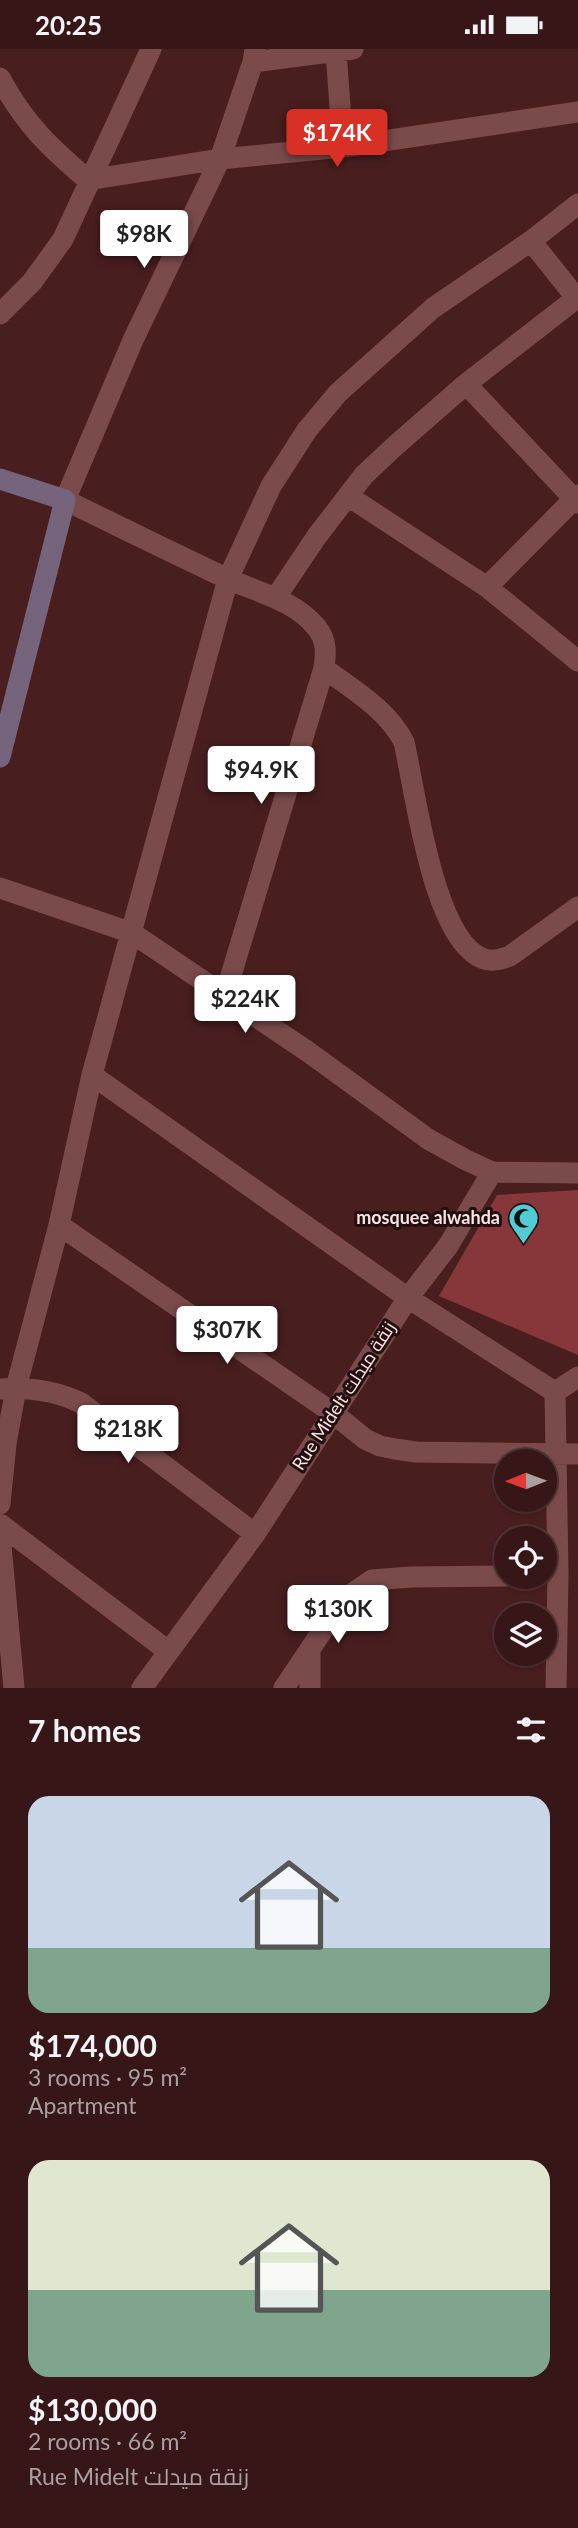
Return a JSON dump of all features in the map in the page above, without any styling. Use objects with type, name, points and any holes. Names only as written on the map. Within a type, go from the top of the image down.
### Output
[{"type":"street","points":[[0,314],[33,282],[63,239],[148,50]]},
{"type":"street","points":[[0,757],[65,500],[133,340],[220,159],[254,56],[347,50],[344,147]]},
{"type":"street","points":[[3,91],[49,148],[88,180],[220,159],[344,147],[578,112]]},
{"type":"street","points":[[0,1504],[8,1388],[59,1224],[92,1075],[228,579],[276,478],[307,430],[338,393],[433,309],[531,241],[578,204]]},
{"type":"street","points":[[276,597],[317,536],[364,475],[466,384],[578,298],[531,241]]},
{"type":"street","points":[[466,384],[577,499],[486,587]]},
{"type":"street","points":[[0,478],[65,500],[228,579],[276,597],[302,613],[316,626],[324,639],[324,668],[225,995]]},
{"type":"street","points":[[348,496],[486,587],[578,661]]},
{"type":"street","points":[[324,668],[382,711],[397,727],[404,742],[424,840],[438,890],[454,929],[473,953],[485,960],[510,956],[578,907]]},
{"type":"street","points":[[0,888],[132,933],[225,995],[428,1139],[492,1172],[578,1173]]},
{"type":"street","points":[[92,1075],[408,1298],[555,1392]]},
{"type":"street","name":"Rue Midelt زنقة ميدلت","points":[[142,1688],[255,1534],[408,1298],[448,1246],[492,1172]]},
{"type":"street","points":[[59,1224],[333,1413],[365,1439],[380,1446],[416,1452],[494,1453]]},
{"type":"street","points":[[555,1392],[578,1377]]},
{"type":"street","points":[[8,1388],[61,1394],[81,1403],[255,1534]]},
{"type":"street","points":[[555,1392],[556,1449]]},
{"type":"street","points":[[557,1454],[578,1454]]},
{"type":"street","points":[[556,1688],[560,1576],[557,1484]]},
{"type":"street","points":[[0,1524],[168,1651]]},
{"type":"street","points":[[0,1534],[14,1688]]},
{"type":"street","points":[[284,1688],[335,1612],[353,1593],[372,1580],[494,1576]]},
{"type":"street","points":[[310,1651],[310,1688]]},
{"type":"building","name":"mosquee alwahda","points":[[578,1190],[578,1355],[439,1296],[497,1195]]},
{"type":"place","name":"mosquee alwahda","points":[[523,1245]]}]
